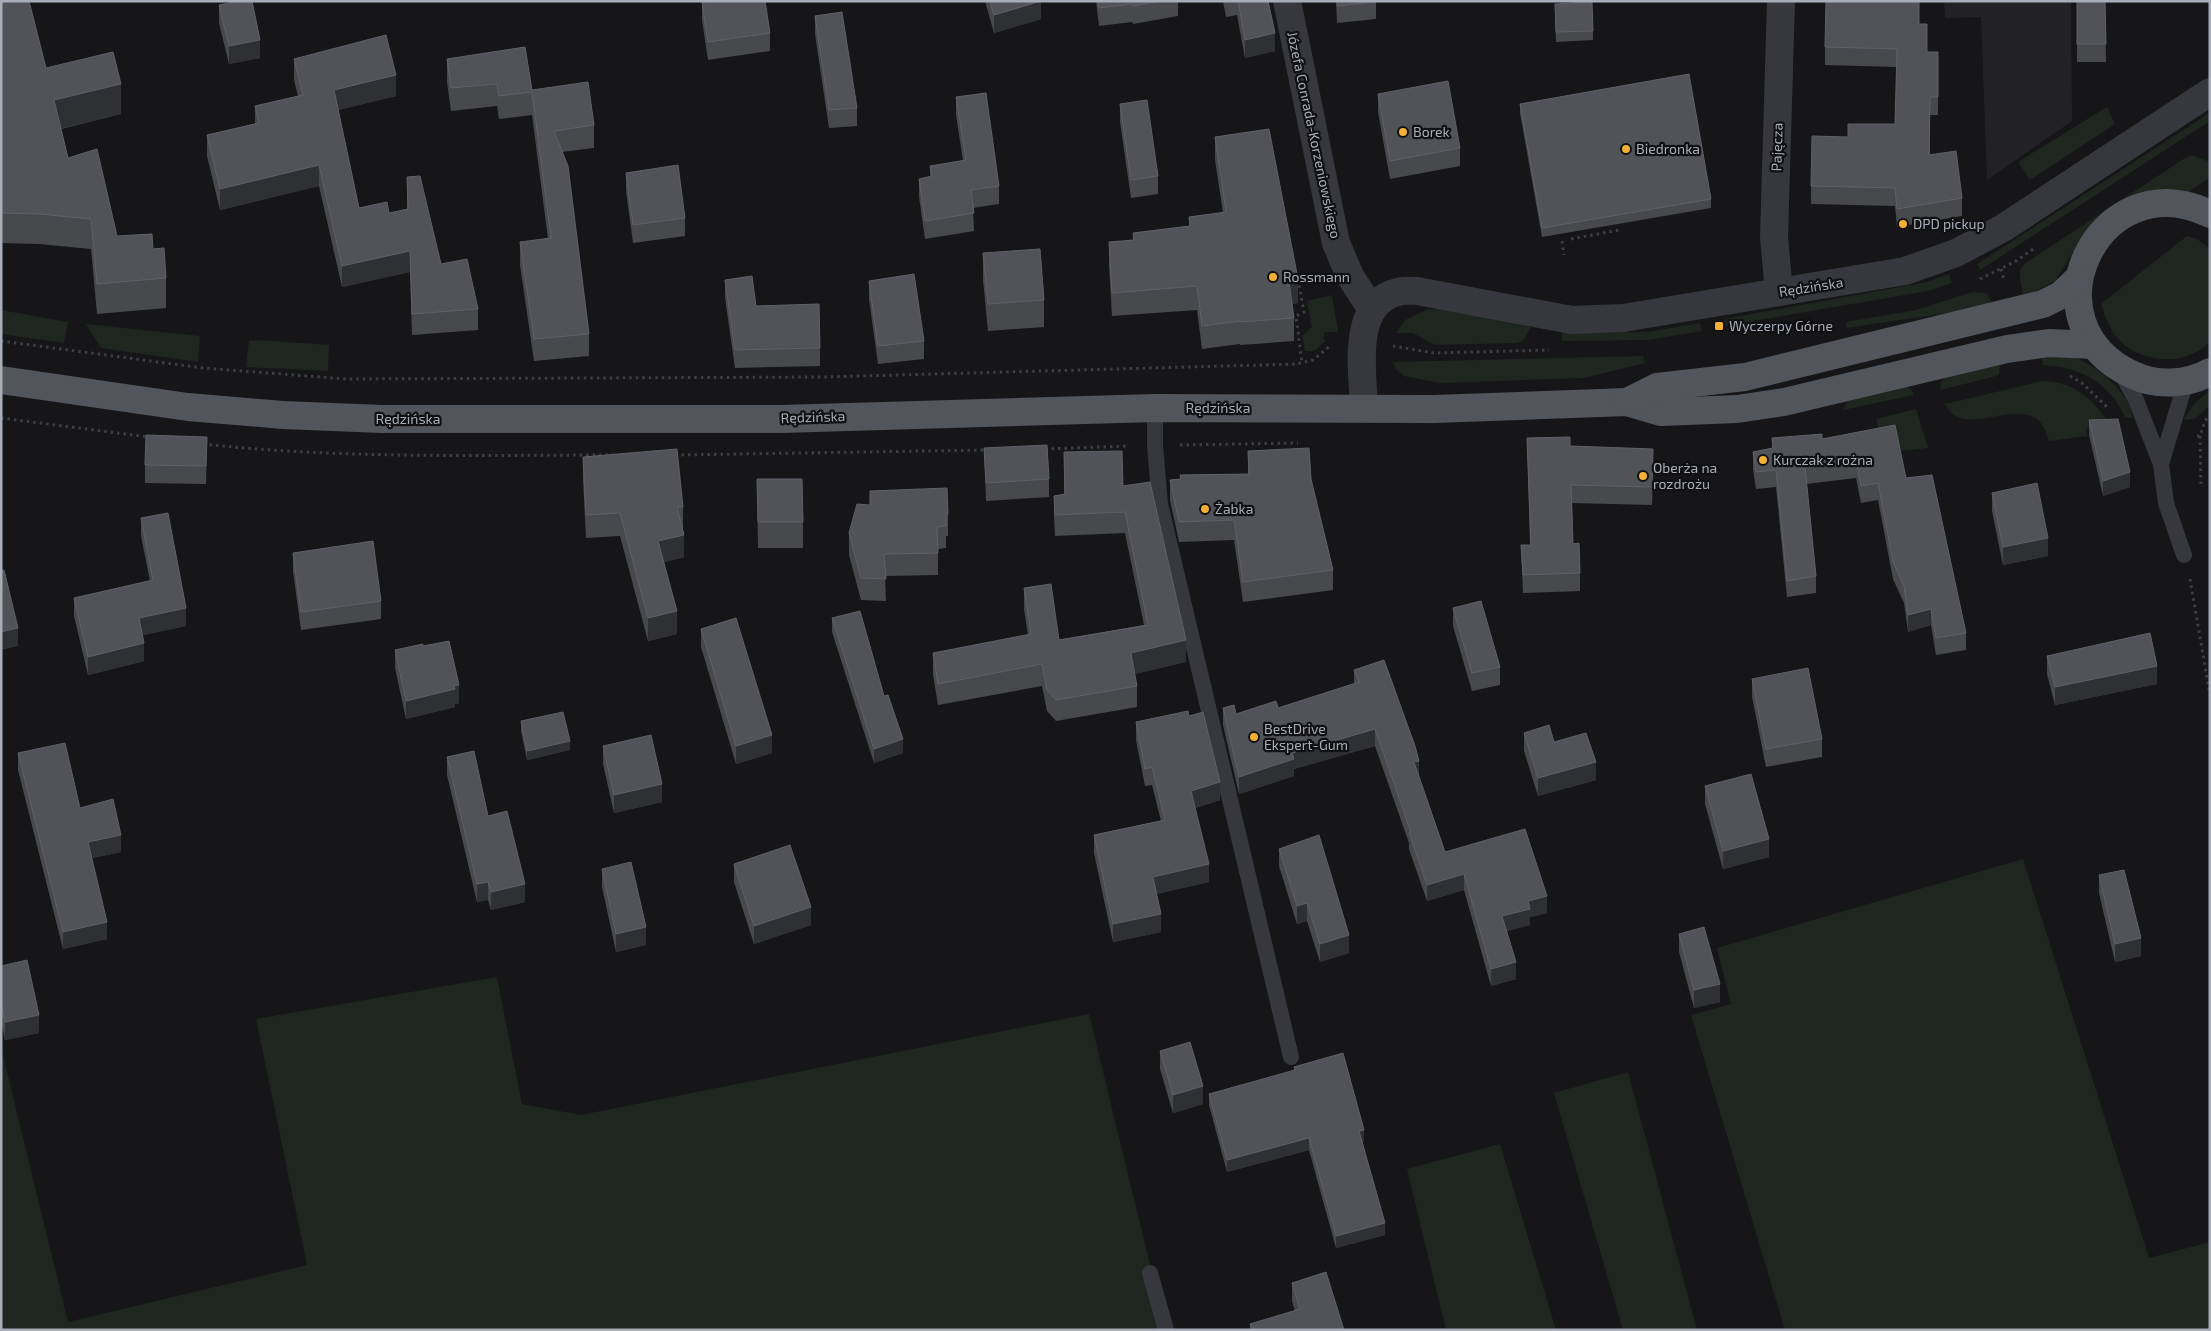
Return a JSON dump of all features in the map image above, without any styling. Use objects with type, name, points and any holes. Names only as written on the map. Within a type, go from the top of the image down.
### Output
[{"type":"main road","points":[[2183,204],[2210,190]]},
{"type":"main road","points":[[2198,376],[2163,383],[2148,380],[2119,369],[2106,359],[2094,346],[2080,314],[2078,279],[2090,247],[2107,226],[2123,215],[2142,207],[2162,203],[2183,204],[2210,214]]},
{"type":"main road","name":"Rędzińska","points":[[1627,402],[1657,387],[1745,377],[2043,304],[2061,295],[2078,279]]},
{"type":"main road","name":"Rędzińska","points":[[1,380],[188,407],[282,415],[382,419],[781,419],[1155,408],[1434,409],[1627,402],[1661,412],[1737,409],[1784,402],[1855,387],[2007,350],[2049,343],[2094,346]]},
{"type":"street","name":"Józefa Conrada-Korzeniowskiego","points":[[1287,1],[1336,243],[1350,276],[1372,310]]},
{"type":"street","name":"Pajęcza","points":[[1779,292],[1774,237],[1781,1]]},
{"type":"street","name":"Rędzińska","points":[[1372,310],[1385,298],[1398,292],[1417,291],[1572,320],[1615,318],[1905,271],[1962,250],[2003,228],[2210,92]]},
{"type":"street","points":[[1364,408],[1363,327],[1372,310]]},
{"type":"lane","points":[[2119,369],[2136,400],[2161,464],[2166,503],[2184,555]]},
{"type":"lane","points":[[2161,464],[2198,376]]},
{"type":"lane","points":[[1155,408],[1155,446],[1160,504],[1291,1057]]},
{"type":"lane","points":[[1150,1273],[1166,1330]]},
{"type":"path","points":[[1571,239],[1619,230]]},
{"type":"path","points":[[1562,241],[1564,255]]},
{"type":"path","points":[[1297,275],[1304,312],[1296,316],[1302,363]]},
{"type":"path","points":[[1,341],[203,368],[346,379],[824,377],[1302,363],[1313,360],[1330,346]]},
{"type":"path","points":[[2063,374],[2082,383],[2108,408],[2112,415]]},
{"type":"path","points":[[2200,436],[2201,487]]},
{"type":"path","points":[[2184,555],[2210,695]]},
{"type":"shaded area","points":[[1944,1],[2071,1],[2072,121],[1987,180],[1981,17],[1945,18]]},
{"type":"shaded area","points":[[2107,107],[2115,124],[2030,180],[2018,162]]},
{"type":"shaded area","points":[[2208,114],[2210,121],[1980,270],[1977,264]]},
{"type":"shaded area","points":[[2192,155],[2210,162],[2210,177],[2187,193],[2097,220],[2085,234],[2055,281],[2024,297],[2020,272],[2024,264]]},
{"type":"shaded area","points":[[2187,236],[2197,239],[2210,249],[2210,342],[2200,350],[2178,358],[2153,358],[2142,355],[2117,338],[2101,304]]},
{"type":"shaded area","points":[[1949,274],[1952,283],[1928,291],[1725,326],[1724,319],[1927,282]]},
{"type":"shaded area","points":[[1972,292],[1987,293],[1992,304],[1962,311],[1846,328],[1846,322],[1916,310]]},
{"type":"shaded area","points":[[1332,295],[1338,332],[1325,332],[1323,338],[1326,341],[1314,351],[1305,351],[1302,336],[1312,327],[1307,301]]},
{"type":"shaded area","points":[[1428,309],[1460,311],[1531,327],[1523,341],[1516,343],[1435,345],[1413,333],[1396,333],[1405,320]]},
{"type":"shaded area","points":[[1,310],[68,322],[64,343],[1,334]]},
{"type":"shaded area","points":[[1700,323],[1701,331],[1648,340],[1562,341],[1562,333],[1647,332]]},
{"type":"shaded area","points":[[86,324],[200,336],[198,362],[101,348]]},
{"type":"shaded area","points":[[249,341],[329,345],[328,371],[246,367]]},
{"type":"shaded area","points":[[2041,355],[2072,357],[2090,365],[2119,390],[2131,409],[2132,418],[2125,417],[2111,395],[2092,379],[2069,369],[2043,365]]},
{"type":"shaded area","points":[[1643,356],[1645,363],[1584,378],[1440,383],[1404,376],[1396,370],[1393,362]]},
{"type":"shaded area","points":[[2000,364],[1999,374],[1993,377],[1940,390],[1941,383],[1946,376]]},
{"type":"shaded area","points":[[2042,381],[2064,384],[2074,388],[2098,408],[2111,426],[2086,429],[2088,436],[2049,441],[2040,422],[2027,415],[2015,414],[1963,419],[1953,414],[1945,404]]},
{"type":"shaded area","points":[[1905,386],[1911,389],[1914,395],[1843,410],[1848,401],[1855,396]]},
{"type":"shaded area","points":[[2210,390],[2210,405],[2195,419],[2183,420],[2194,404]]},
{"type":"shaded area","points":[[1916,409],[1928,448],[1901,451],[1897,439],[1882,441],[1876,419]]},
{"type":"shaded area","points":[[2023,859],[2149,1258],[2210,1242],[2210,1330],[1785,1330],[1691,1015],[1731,1004],[1717,948]]},
{"type":"shaded area","points":[[497,977],[522,1104],[581,1115],[1089,1014],[1166,1330],[1,1330],[1,1047],[68,1322],[307,1265],[256,1019]]},
{"type":"shaded area","points":[[1628,1072],[1697,1330],[1623,1330],[1554,1093]]},
{"type":"shaded area","points":[[1500,1144],[1556,1330],[1446,1330],[1407,1169]]},
{"type":"building","points":[[1,1],[29,1],[46,68],[113,52],[121,84],[54,100],[68,158],[97,149],[117,236],[152,234],[153,249],[164,248],[166,278],[97,284],[91,219],[39,214],[1,213]]},
{"type":"building","points":[[252,1],[260,40],[229,46],[219,5]]},
{"type":"building","points":[[765,1],[770,33],[708,42],[702,2]]},
{"type":"building","points":[[990,1],[1041,1],[994,15]]},
{"type":"building","points":[[1098,1],[1161,1],[1133,6],[1132,4],[1099,8]]},
{"type":"building","points":[[1238,1],[1268,1],[1275,33],[1245,40]]},
{"type":"building","points":[[1337,1],[1376,1],[1376,2],[1337,6]]},
{"type":"building","points":[[1826,1],[1919,1],[1919,24],[1927,24],[1927,52],[1938,52],[1938,97],[1930,97],[1929,155],[1956,151],[1962,198],[1897,209],[1895,188],[1811,186],[1812,136],[1848,137],[1848,124],[1895,124],[1897,49],[1825,47]]},
{"type":"building","points":[[2077,1],[2105,1],[2106,44],[2077,44]]},
{"type":"building","points":[[1592,2],[1593,31],[1556,32],[1555,4]]},
{"type":"building","points":[[842,12],[857,108],[829,110],[815,16]]},
{"type":"building","points":[[386,35],[396,75],[334,90],[359,208],[387,202],[389,213],[408,209],[407,177],[420,176],[441,264],[467,259],[478,309],[412,314],[410,251],[342,266],[319,165],[220,189],[207,135],[259,123],[255,106],[303,95],[294,59]]},
{"type":"building","points":[[525,47],[532,90],[588,82],[594,125],[554,131],[568,166],[589,334],[534,339],[520,242],[551,238],[532,92],[499,96],[497,84],[451,88],[447,59]]},
{"type":"building","points":[[1689,74],[1711,199],[1542,228],[1520,104]]},
{"type":"building","points":[[1448,81],[1460,148],[1390,161],[1378,94]]},
{"type":"building","points":[[986,93],[999,186],[971,190],[974,213],[925,221],[919,179],[932,176],[930,166],[966,160],[956,97]]},
{"type":"building","points":[[1147,100],[1158,176],[1131,180],[1120,104]]},
{"type":"building","points":[[1269,129],[1298,279],[1289,282],[1294,318],[1240,321],[1202,326],[1197,286],[1112,293],[1109,242],[1134,240],[1133,233],[1190,226],[1189,217],[1226,212],[1215,137]]},
{"type":"building","points":[[678,165],[685,218],[633,225],[626,173]]},
{"type":"building","points":[[1040,249],[1044,300],[988,304],[983,253]]},
{"type":"building","points":[[914,274],[924,341],[878,346],[869,281]]},
{"type":"building","points":[[752,276],[756,306],[819,304],[820,348],[735,350],[725,280]]},
{"type":"building","points":[[2118,419],[2130,472],[2103,481],[2089,420]]},
{"type":"building","points":[[1895,425],[1906,478],[1932,475],[1966,633],[1936,638],[1931,609],[1908,615],[1904,586],[1893,562],[1878,483],[1861,486],[1856,461],[1805,467],[1816,576],[1787,581],[1776,470],[1756,472],[1753,452],[1773,448],[1772,438],[1822,434],[1822,439]]},
{"type":"building","points":[[146,435],[207,437],[206,466],[145,465]]},
{"type":"building","points":[[1570,437],[1570,446],[1653,449],[1652,487],[1571,485],[1573,544],[1579,543],[1580,573],[1523,575],[1521,545],[1531,545],[1527,438]]},
{"type":"building","points":[[1047,445],[1049,479],[986,483],[984,448]]},
{"type":"building","points":[[1309,448],[1311,479],[1333,570],[1243,582],[1234,520],[1179,522],[1170,480],[1181,479],[1180,475],[1249,474],[1248,451]]},
{"type":"building","points":[[677,449],[683,507],[677,507],[684,535],[658,541],[677,611],[648,618],[620,513],[586,515],[583,457]]},
{"type":"building","points":[[1122,451],[1123,486],[1150,482],[1186,640],[1131,653],[1137,686],[1056,700],[1047,690],[1042,664],[938,684],[933,653],[1031,634],[1024,588],[1051,584],[1059,640],[1148,625],[1125,512],[1055,515],[1054,496],[1065,494],[1064,452]]},
{"type":"building","points":[[757,479],[802,479],[803,522],[758,522]]},
{"type":"building","points":[[2037,483],[2048,538],[2003,547],[1992,493]]},
{"type":"building","points":[[947,488],[948,514],[946,514],[946,526],[937,527],[938,553],[884,554],[886,579],[861,578],[849,533],[857,504],[870,505],[870,491]]},
{"type":"building","points":[[168,513],[186,608],[139,618],[144,643],[88,657],[74,598],[153,580],[141,518]]},
{"type":"building","points":[[373,541],[381,601],[301,612],[293,553]]},
{"type":"building","points":[[4,570],[18,628],[1,632],[1,571]]},
{"type":"building","points":[[1481,601],[1500,667],[1472,673],[1453,608]]},
{"type":"building","points":[[860,611],[884,696],[888,695],[903,739],[874,749],[832,618]]},
{"type":"building","points":[[736,618],[772,735],[736,746],[701,629]]},
{"type":"building","points":[[2150,633],[2157,666],[2055,687],[2047,656]]},
{"type":"building","points":[[449,641],[459,685],[454,686],[455,689],[406,701],[395,650]]},
{"type":"building","points":[[1384,660],[1415,746],[1419,761],[1414,762],[1445,852],[1525,829],[1547,896],[1528,901],[1530,909],[1502,916],[1516,962],[1491,969],[1464,874],[1427,885],[1409,832],[1411,832],[1375,729],[1292,753],[1294,759],[1239,777],[1223,708],[1234,705],[1236,714],[1276,701],[1278,708],[1359,682],[1354,670]]},
{"type":"building","points":[[1808,668],[1822,739],[1766,749],[1752,679]]},
{"type":"building","points":[[1188,711],[1189,716],[1203,712],[1220,782],[1191,791],[1209,864],[1153,877],[1161,914],[1113,924],[1094,835],[1165,820],[1152,767],[1145,769],[1136,722]]},
{"type":"building","points":[[563,712],[570,741],[527,751],[521,721]]},
{"type":"building","points":[[1549,725],[1554,742],[1586,733],[1596,762],[1538,778],[1524,733]]},
{"type":"building","points":[[651,735],[662,784],[614,795],[603,746]]},
{"type":"building","points":[[65,743],[80,808],[113,799],[121,835],[88,842],[107,922],[63,932],[18,753]]},
{"type":"building","points":[[474,751],[488,816],[507,811],[525,884],[491,892],[488,882],[477,884],[447,757]]},
{"type":"building","points":[[1751,774],[1769,839],[1723,851],[1705,786]]},
{"type":"building","points":[[1319,835],[1349,935],[1320,944],[1307,903],[1297,906],[1279,849]]},
{"type":"building","points":[[790,845],[811,907],[754,926],[734,864]]},
{"type":"building","points":[[631,862],[646,927],[616,934],[602,869]]},
{"type":"building","points":[[2124,870],[2141,938],[2115,944],[2099,875]]},
{"type":"building","points":[[1704,927],[1720,984],[1694,990],[1679,934]]},
{"type":"building","points":[[27,960],[39,1015],[5,1022],[1,1003],[1,966]]},
{"type":"building","points":[[1190,1042],[1203,1086],[1173,1095],[1160,1051]]},
{"type":"building","points":[[1343,1053],[1364,1130],[1359,1131],[1385,1223],[1336,1236],[1309,1138],[1227,1160],[1209,1094],[1295,1070],[1294,1067]]},
{"type":"building","points":[[1326,1272],[1344,1330],[1252,1330],[1250,1324],[1300,1309],[1292,1283]]},
{"type":"place","name":"Borek","points":[[1403,132]]},
{"type":"place","name":"Biedronka","points":[[1626,149]]},
{"type":"place","name":"DPD pickup","points":[[1903,224]]},
{"type":"place","name":"Rossmann","points":[[1273,277]]},
{"type":"place","name":"Wyczerpy Górne","points":[[1719,326]]},
{"type":"place","name":"Kurczak z rożna","points":[[1763,460]]},
{"type":"place","name":"Oberża na rozdrożu","points":[[1643,476]]},
{"type":"place","name":"Żabka","points":[[1205,509]]},
{"type":"place","name":"BestDrive Ekspert-Gum","points":[[1254,737]]}]
